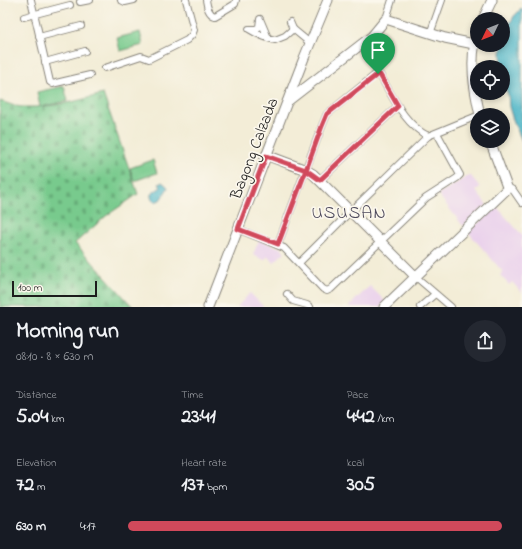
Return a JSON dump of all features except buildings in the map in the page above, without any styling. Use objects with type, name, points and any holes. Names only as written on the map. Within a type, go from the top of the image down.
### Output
[{"type":"street","points":[[31,0],[49,79],[53,84],[90,75]]},
{"type":"street","points":[[80,2],[90,0]]},
{"type":"street","points":[[121,0],[125,2],[134,0]]},
{"type":"street","points":[[105,68],[141,56],[149,59],[192,36],[194,30],[186,0]]},
{"type":"street","points":[[206,0],[209,12],[211,15],[215,16],[235,4],[236,0]]},
{"type":"street","name":"Bagong Calzada","points":[[208,307],[328,0]]},
{"type":"street","points":[[288,101],[372,36],[386,19],[392,0]]},
{"type":"street","points":[[430,34],[442,0]]},
{"type":"street","points":[[486,12],[492,0]]},
{"type":"street","points":[[24,17],[70,5]]},
{"type":"street","points":[[386,19],[430,34],[470,43]]},
{"type":"street","points":[[290,22],[293,29],[310,43]]},
{"type":"street","points":[[39,37],[81,26]]},
{"type":"street","points":[[268,38],[275,40],[284,36],[293,29]]},
{"type":"street","points":[[45,62],[85,51]]},
{"type":"street","points":[[474,52],[473,74],[479,108]]},
{"type":"street","points":[[278,244],[327,114],[375,75],[380,75],[398,106],[412,125],[420,132],[428,136]]},
{"type":"street","points":[[320,180],[398,106]]},
{"type":"street","points":[[300,263],[428,136],[437,134],[470,119]]},
{"type":"street","points":[[238,229],[278,244],[284,248],[300,263],[323,289],[327,291],[331,289],[426,198],[460,175],[437,134]]},
{"type":"street","points":[[493,148],[507,187],[513,190],[522,203]]},
{"type":"street","points":[[266,156],[306,170],[320,180],[416,277],[451,307]]},
{"type":"street","points":[[384,307],[504,192],[507,187]]},
{"type":"street","points":[[288,294],[293,301],[310,307]]},
{"type":"street","points":[[420,307],[435,294]]},
{"type":"shaded area","points":[[470,175],[480,187],[476,191],[487,205],[463,226],[438,194]]},
{"type":"shaded area","points":[[497,207],[522,235],[522,293],[512,282],[509,285],[500,275],[503,272],[468,232]]},
{"type":"shaded area","points":[[259,240],[281,248],[285,252],[274,262],[268,256],[264,260],[253,255]]},
{"type":"shaded area","points":[[370,286],[386,302],[380,307],[349,306]]},
{"type":"shaded area","points":[[250,293],[264,307],[237,307]]},
{"type":"green space","points":[[140,32],[143,45],[120,51],[117,38]]},
{"type":"green space","points":[[64,86],[68,101],[40,107],[37,92]]},
{"type":"green space","points":[[103,94],[138,194],[106,216],[75,243],[133,307],[0,307],[0,101],[15,106],[34,107],[54,105]]},
{"type":"green space","points":[[153,160],[157,173],[134,181],[130,168]]},
{"type":"water","points":[[522,8],[522,141],[509,107],[510,60],[501,60],[501,52],[510,52],[510,23],[514,16]]},
{"type":"water","points":[[162,182],[168,188],[160,200],[155,202],[152,200],[151,194],[161,187],[159,184]]},
{"type":"district","name":"USUSAN","points":[[349,212]]},
{"type":"route","points":[[378,74],[327,114],[306,170],[266,156],[238,229],[278,244],[306,170],[320,180],[398,106],[378,74]]}]
